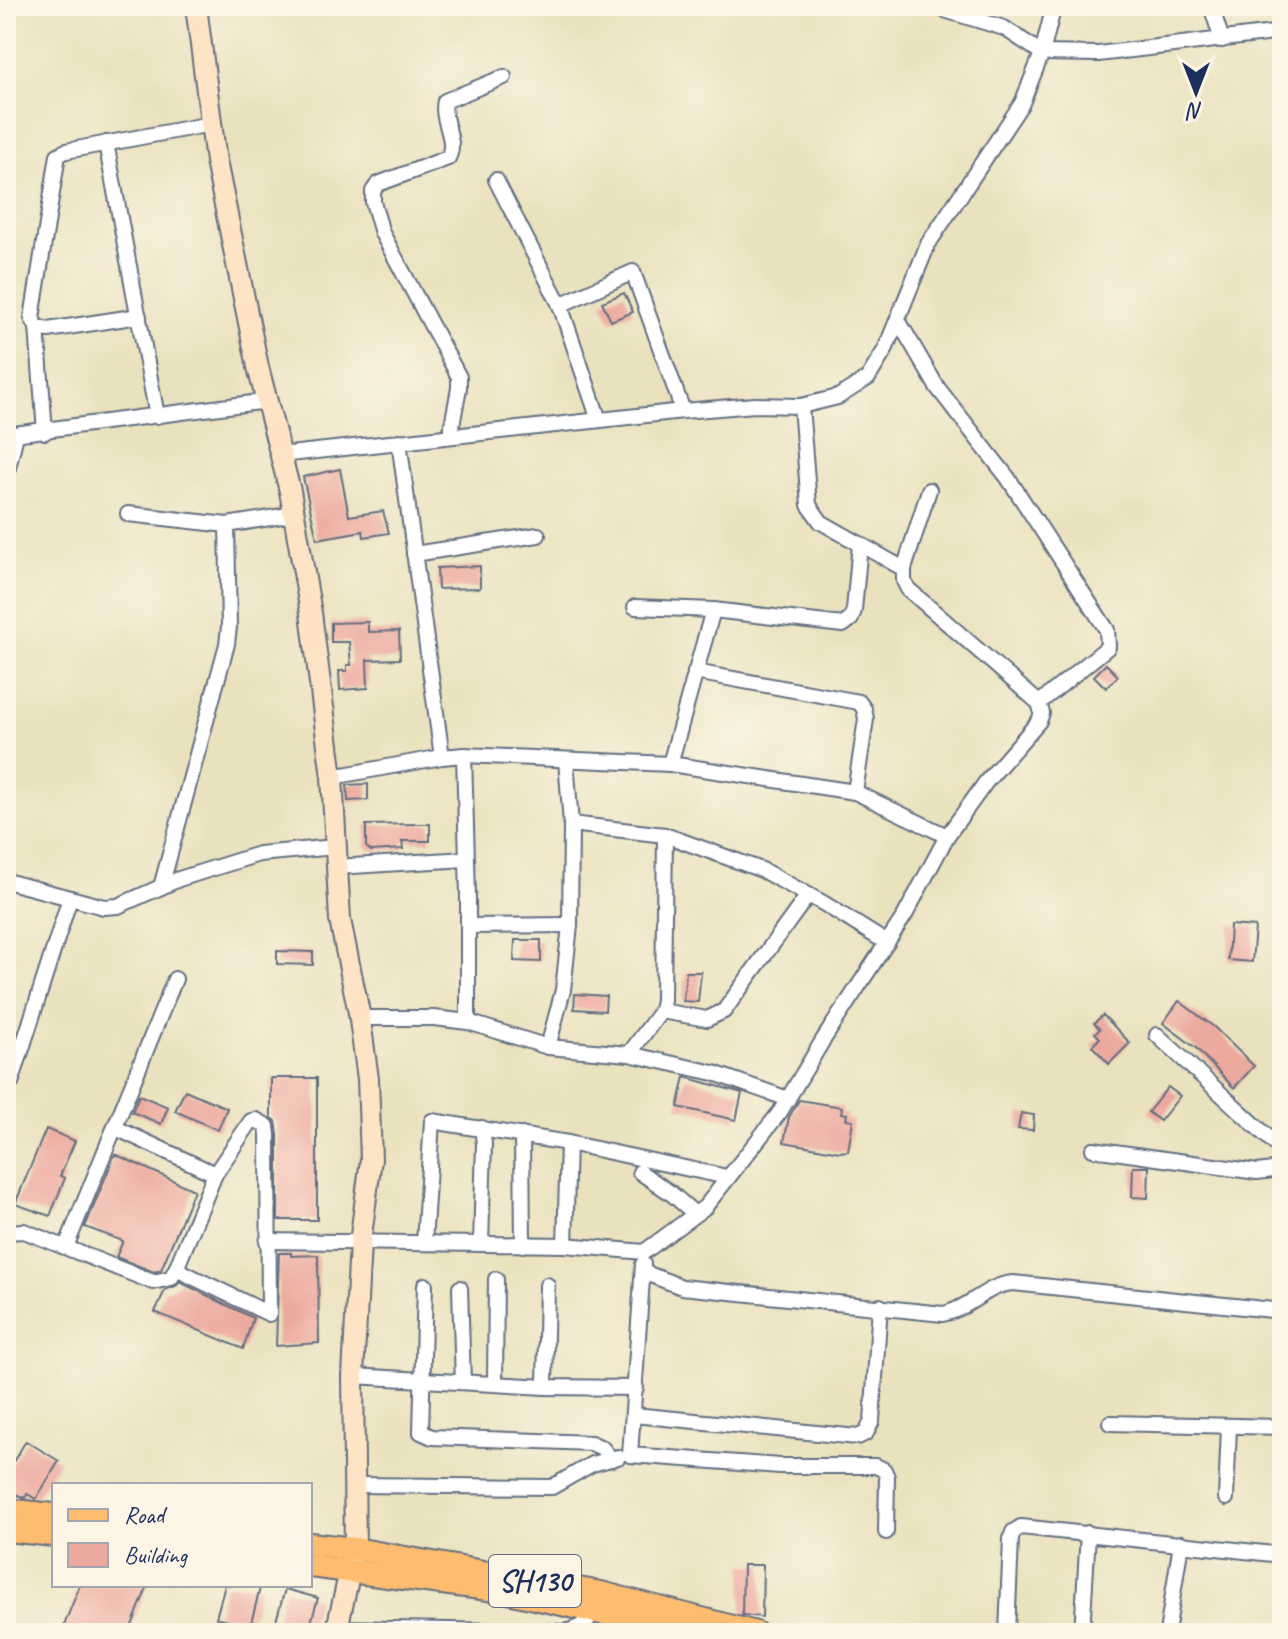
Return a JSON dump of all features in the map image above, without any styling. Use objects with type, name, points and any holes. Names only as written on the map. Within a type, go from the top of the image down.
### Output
[{"type":"main road","points":[[6,1510],[52,1515]]},
{"type":"main road","points":[[6,1530],[52,1535]]},
{"type":"main road","name":"SH130","points":[[312,1545],[354,1560],[601,1593],[756,1633]]},
{"type":"main road","points":[[312,1566],[354,1560],[690,1633]]},
{"type":"street","points":[[196,6],[211,124],[244,299],[294,514],[311,613],[332,777],[340,920],[360,1018],[368,1079],[371,1154],[360,1243],[353,1376],[354,1560],[337,1631],[565,1632],[578,1629],[595,1611]]},
{"type":"street","points":[[931,6],[1004,28],[1042,53],[1098,54],[1282,32]]},
{"type":"street","points":[[280,455],[683,411],[755,405],[801,406],[838,397],[868,378],[885,350],[928,244],[1022,103],[1042,53],[1054,6]]},
{"type":"street","points":[[1211,6],[1222,40]]},
{"type":"street","points":[[450,436],[459,377],[387,242],[373,202],[373,191],[378,184],[448,158],[452,151],[443,109],[445,101],[504,77]]},
{"type":"street","points":[[45,432],[37,327],[32,318],[32,307],[58,155],[211,124]]},
{"type":"street","points":[[106,143],[157,416]]},
{"type":"street","points":[[496,180],[560,305],[599,420]]},
{"type":"street","points":[[560,305],[633,272],[683,411]]},
{"type":"street","points":[[37,327],[48,330],[139,316]]},
{"type":"street","points":[[898,320],[937,387],[1008,478],[1107,630],[1108,647],[1039,703]]},
{"type":"street","points":[[6,476],[11,435],[267,401]]},
{"type":"street","points":[[801,406],[809,505],[821,522],[904,569]]},
{"type":"street","points":[[399,441],[442,757]]},
{"type":"street","points":[[267,1241],[565,1245],[644,1252],[705,1207],[788,1099],[905,915],[947,836],[986,782],[1039,721],[1042,713],[1039,703],[908,589],[904,569],[929,490]]},
{"type":"street","points":[[128,514],[227,525],[294,514]]},
{"type":"street","points":[[161,887],[227,644],[227,525]]},
{"type":"street","points":[[414,554],[538,535]]},
{"type":"street","points":[[635,607],[713,610],[843,625],[851,619],[854,610],[860,544]]},
{"type":"street","points":[[670,764],[713,610]]},
{"type":"street","points":[[695,672],[859,702],[866,719],[855,792]]},
{"type":"street","points":[[332,777],[464,755],[670,764],[855,792],[947,836]]},
{"type":"street","points":[[464,755],[468,1022]]},
{"type":"street","points":[[548,1047],[563,990],[570,925],[571,824],[566,760]]},
{"type":"street","points":[[571,824],[665,835],[762,870],[887,943]]},
{"type":"street","points":[[629,1054],[661,1011],[663,1000],[665,835]]},
{"type":"street","points":[[6,881],[104,907],[118,906],[161,887],[259,854],[466,859]]},
{"type":"street","points":[[661,1011],[707,1019],[724,1011],[808,895]]},
{"type":"street","points":[[11,1083],[70,898]]},
{"type":"street","points":[[468,926],[570,925]]},
{"type":"street","points":[[66,1247],[175,979]]},
{"type":"street","points":[[360,1018],[434,1018],[468,1022],[548,1047],[629,1054],[714,1073],[788,1099]]},
{"type":"street","points":[[1157,1035],[1282,1150]]},
{"type":"street","points":[[6,1232],[24,1231],[153,1282],[171,1278],[215,1174],[251,1121],[263,1122],[267,1126],[269,1314],[176,1269]]},
{"type":"street","points":[[424,1243],[432,1121],[568,1143],[727,1177]]},
{"type":"street","points":[[116,1128],[215,1174]]},
{"type":"street","points":[[481,1244],[482,1128]]},
{"type":"street","points":[[484,1144],[503,1134]]},
{"type":"street","points":[[522,1135],[523,1245]]},
{"type":"street","points":[[565,1245],[568,1143]]},
{"type":"street","points":[[1093,1149],[1257,1172],[1273,1170],[1282,1163]]},
{"type":"street","points":[[640,1172],[695,1214]]},
{"type":"street","points":[[630,1455],[644,1252]]},
{"type":"street","points":[[643,1272],[682,1287],[943,1314],[956,1311],[1000,1284],[1013,1283],[1282,1311]]},
{"type":"street","points":[[495,1383],[496,1279]]},
{"type":"street","points":[[425,1285],[420,1426],[425,1435],[591,1443],[602,1448],[611,1459]]},
{"type":"street","points":[[545,1387],[547,1285]]},
{"type":"street","points":[[460,1288],[463,1382]]},
{"type":"street","points":[[634,1415],[858,1437],[866,1433],[872,1421],[880,1306]]},
{"type":"street","points":[[353,1376],[545,1387],[636,1388]]},
{"type":"street","points":[[1110,1423],[1282,1427]]},
{"type":"street","points":[[1226,1498],[1229,1427]]},
{"type":"street","points":[[355,1485],[552,1487],[592,1464],[630,1455],[780,1466],[876,1466],[884,1470],[887,1477],[886,1532]]},
{"type":"street","points":[[1007,1633],[1013,1532],[1021,1527],[1282,1555]]},
{"type":"street","points":[[1082,1633],[1088,1533]]},
{"type":"street","points":[[1167,1633],[1181,1543]]},
{"type":"building","points":[[624,293],[633,312],[611,321],[602,302]]},
{"type":"building","points":[[340,469],[349,516],[383,511],[389,533],[364,537],[363,531],[317,539],[303,477]]},
{"type":"building","points":[[480,566],[480,588],[438,589],[437,568]]},
{"type":"building","points":[[368,622],[368,632],[399,631],[400,659],[367,660],[368,688],[340,690],[339,671],[347,671],[347,665],[351,665],[349,642],[331,642],[331,623]]},
{"type":"building","points":[[1106,664],[1118,676],[1106,688],[1094,676]]},
{"type":"building","points":[[368,784],[368,800],[348,801],[347,785]]},
{"type":"building","points":[[430,824],[430,841],[402,841],[403,849],[371,851],[366,847],[366,825]]},
{"type":"building","points":[[1230,925],[1255,927],[1252,962],[1228,960]]},
{"type":"building","points":[[515,940],[541,940],[541,962],[514,961]]},
{"type":"building","points":[[277,951],[313,952],[313,965],[277,964]]},
{"type":"building","points":[[686,972],[701,972],[698,1002],[683,1001]]},
{"type":"building","points":[[575,994],[606,996],[605,1011],[574,1009]]},
{"type":"building","points":[[1179,1001],[1214,1027],[1254,1066],[1234,1088],[1196,1048],[1163,1023]]},
{"type":"building","points":[[1103,1015],[1130,1043],[1109,1064],[1092,1046],[1100,1038],[1095,1033],[1100,1029],[1094,1023]]},
{"type":"building","points":[[685,1077],[742,1093],[736,1120],[678,1107]]},
{"type":"building","points":[[271,1078],[317,1078],[317,1220],[278,1220],[278,1135],[276,1121],[271,1117]]},
{"type":"building","points":[[1168,1087],[1180,1096],[1160,1121],[1148,1112]]},
{"type":"building","points":[[185,1090],[227,1108],[218,1130],[175,1111]]},
{"type":"building","points":[[139,1095],[168,1107],[161,1124],[132,1112]]},
{"type":"building","points":[[799,1100],[842,1107],[841,1113],[847,1114],[846,1119],[853,1120],[848,1151],[784,1142],[789,1117]]},
{"type":"building","points":[[1021,1113],[1034,1115],[1033,1130],[1018,1129]]},
{"type":"building","points":[[46,1129],[75,1141],[60,1176],[65,1178],[50,1216],[15,1204]]},
{"type":"building","points":[[115,1154],[194,1190],[161,1270],[154,1272],[116,1257],[123,1241],[85,1227]]},
{"type":"building","points":[[1133,1167],[1149,1167],[1148,1198],[1132,1197]]},
{"type":"building","points":[[279,1253],[318,1255],[319,1343],[276,1346]]},
{"type":"building","points":[[180,1282],[253,1318],[243,1349],[155,1312],[165,1290]]},
{"type":"building","points":[[26,1441],[59,1461],[36,1499],[27,1494],[25,1498],[15,1494],[13,1497],[6,1496],[6,1473]]},
{"type":"building","points":[[743,1565],[763,1565],[762,1617],[742,1615]]},
{"type":"building","points":[[79,1587],[147,1587],[129,1633],[61,1633]]},
{"type":"building","points":[[224,1587],[260,1588],[250,1627],[216,1618]]},
{"type":"building","points":[[285,1589],[318,1598],[308,1633],[291,1633],[274,1628]]}]
